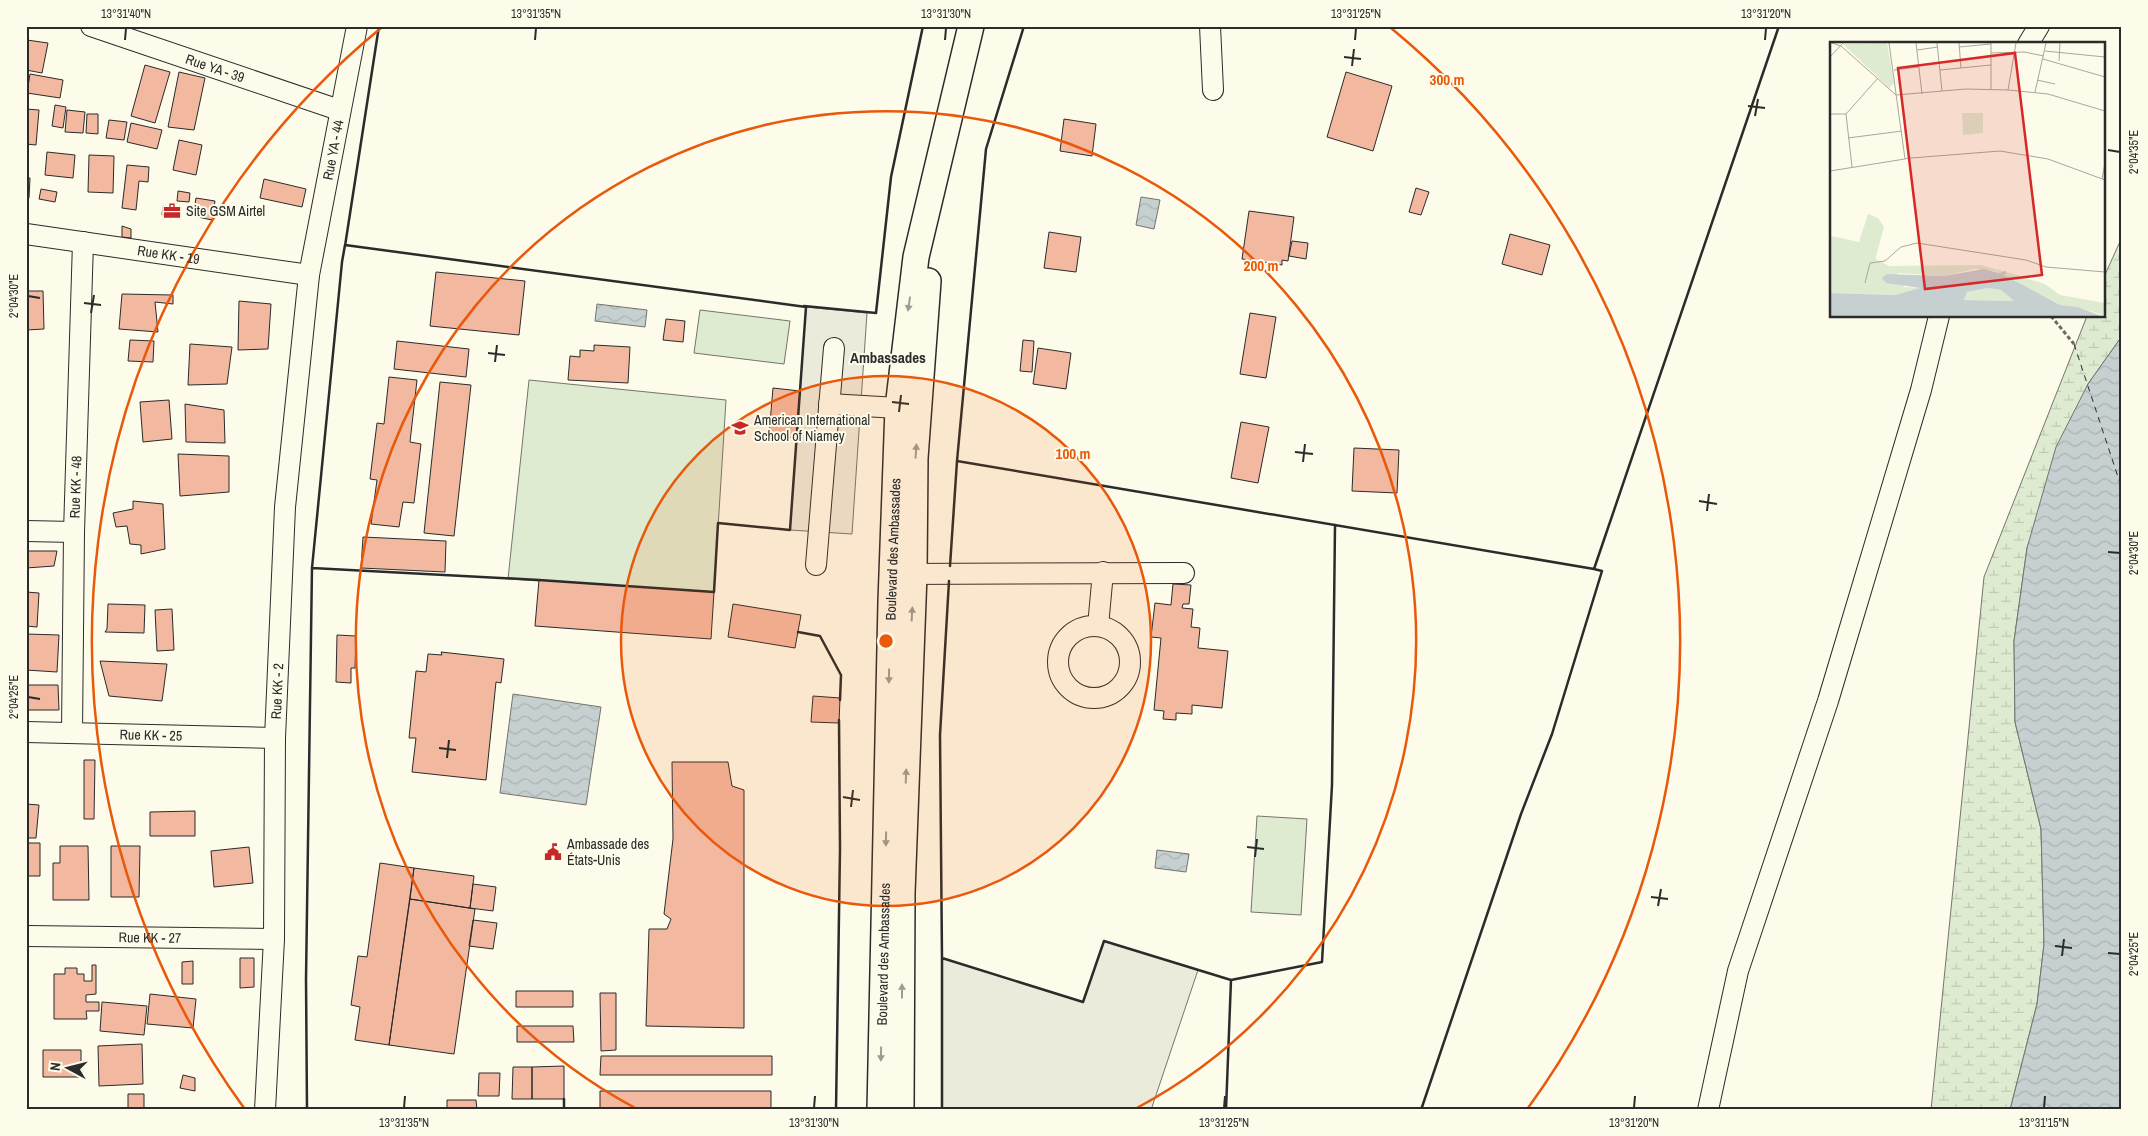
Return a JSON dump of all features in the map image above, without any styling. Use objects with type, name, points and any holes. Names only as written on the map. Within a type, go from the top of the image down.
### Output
[{"type":"main road","name":"Boulevard des Ambassades","points":[[901,1110],[903,574],[898,408],[916,257],[971,26]]},
{"type":"main road","name":"Boulevard des Ambassades","points":[[880,1110],[903,574],[915,458],[935,171]]},
{"type":"street","name":"Rue YA - 39","points":[[91,26],[339,110]]},
{"type":"street","name":"Rue YA - 44","points":[[309,275],[339,110],[357,26]]},
{"type":"street","points":[[1210,26],[1213,90]]},
{"type":"street","points":[[2029,42],[2039,26]]},
{"type":"street","name":"Rue KK - 19","points":[[26,234],[309,275]]},
{"type":"street","name":"Rue KK - 48","points":[[72,732],[74,532],[83,242]]},
{"type":"street","name":"Rue KK - 2","points":[[265,1110],[274,939],[275,738],[285,507],[309,275]]},
{"type":"street","points":[[1708,1110],[1738,971],[1828,701],[1921,390],[1939,318]]},
{"type":"street","points":[[816,565],[834,348]]},
{"type":"street","points":[[829,404],[898,408]]},
{"type":"street","points":[[26,531],[74,532]]},
{"type":"street","points":[[1098,626],[1103,572]]},
{"type":"street","points":[[903,574],[1184,573]]},
{"type":"street","name":"Rue KK - 25","points":[[26,732],[275,738]]},
{"type":"street","name":"Rue KK - 27","points":[[26,936],[274,939]]},
{"type":"path","points":[[2053,318],[2074,344]]},
{"type":"green space","points":[[2122,237],[2122,336],[2088,384],[2027,548],[2014,641],[2015,722],[2041,829],[2044,944],[2037,1004],[2010,1110],[1931,1110],[1984,577],[2086,318],[2106,318],[2106,273]]},
{"type":"green space","points":[[700,310],[790,321],[784,364],[694,353]]},
{"type":"green space","points":[[529,380],[726,400],[714,592],[508,579]]},
{"type":"green space","points":[[1257,816],[1307,819],[1301,915],[1251,912]]},
{"type":"shaded area","points":[[806,307],[867,313],[852,534],[790,530]]},
{"type":"shaded area","points":[[1104,941],[1198,970],[1151,1110],[942,1110],[942,958],[1083,1002]]},
{"type":"water","points":[[1141,197],[1160,200],[1154,229],[1136,225]]},
{"type":"water","points":[[597,304],[647,310],[645,327],[595,321]]},
{"type":"water","points":[[2122,336],[2122,1110],[2010,1110],[2037,1004],[2044,944],[2041,829],[2015,722],[2014,641],[2027,548],[2056,447],[2088,384]]},
{"type":"water","points":[[513,694],[601,707],[586,805],[500,793]]},
{"type":"water","points":[[1157,850],[1189,854],[1186,872],[1155,868]]},
{"type":"building","points":[[27,40],[48,43],[42,73],[26,70]]},
{"type":"building","points":[[145,65],[170,72],[155,123],[131,116]]},
{"type":"building","points":[[179,72],[205,78],[194,130],[168,127]]},
{"type":"building","points":[[1346,72],[1392,86],[1373,151],[1327,137]]},
{"type":"building","points":[[30,74],[63,80],[60,98],[27,93]]},
{"type":"building","points":[[55,105],[66,107],[63,128],[52,126]]},
{"type":"building","points":[[26,109],[39,110],[36,145],[26,144]]},
{"type":"building","points":[[67,110],[85,112],[83,133],[65,132]]},
{"type":"building","points":[[87,114],[98,114],[98,134],[86,133]]},
{"type":"building","points":[[1064,119],[1096,124],[1092,156],[1060,151]]},
{"type":"building","points":[[109,120],[127,122],[124,140],[106,138]]},
{"type":"building","points":[[131,123],[162,130],[157,149],[127,142]]},
{"type":"building","points":[[179,140],[202,145],[196,175],[173,170]]},
{"type":"building","points":[[47,152],[75,155],[73,178],[45,175]]},
{"type":"building","points":[[89,155],[114,156],[113,193],[88,192]]},
{"type":"building","points":[[127,165],[149,167],[148,182],[139,181],[136,210],[122,208]]},
{"type":"building","points":[[26,178],[30,178],[29,198],[26,198]]},
{"type":"building","points":[[264,179],[306,189],[302,207],[260,198]]},
{"type":"building","points":[[1416,188],[1429,192],[1421,215],[1409,212]]},
{"type":"building","points":[[41,189],[57,192],[55,202],[39,199]]},
{"type":"building","points":[[178,191],[190,193],[189,202],[177,201]]},
{"type":"building","points":[[196,198],[215,201],[212,220],[193,216]]},
{"type":"building","points":[[163,206],[176,208],[174,217],[162,215]]},
{"type":"building","points":[[1249,211],[1294,217],[1288,261],[1282,260],[1282,265],[1242,259]]},
{"type":"building","points":[[122,226],[131,229],[131,238],[122,237]]},
{"type":"building","points":[[1049,232],[1081,237],[1076,272],[1044,268]]},
{"type":"building","points":[[1510,234],[1550,245],[1542,275],[1502,264]]},
{"type":"building","points":[[1292,241],[1308,243],[1306,259],[1289,256]]},
{"type":"building","points":[[436,272],[525,281],[519,335],[430,326]]},
{"type":"building","points":[[26,291],[43,291],[44,329],[26,330]]},
{"type":"building","points":[[122,294],[173,295],[173,304],[155,302],[158,332],[119,329]]},
{"type":"building","points":[[239,301],[271,304],[268,349],[238,350]]},
{"type":"building","points":[[1250,313],[1276,317],[1266,378],[1240,374]]},
{"type":"building","points":[[666,319],[685,321],[683,342],[663,340]]},
{"type":"building","points":[[130,340],[154,341],[153,362],[128,361]]},
{"type":"building","points":[[1023,340],[1034,341],[1032,372],[1020,371]]},
{"type":"building","points":[[397,341],[469,349],[466,377],[394,369]]},
{"type":"building","points":[[190,344],[232,347],[227,384],[188,385]]},
{"type":"building","points":[[594,345],[630,347],[628,383],[568,380],[570,356],[580,357],[580,350],[594,351]]},
{"type":"building","points":[[1038,348],[1071,353],[1066,389],[1033,384]]},
{"type":"building","points":[[389,377],[417,380],[410,442],[421,444],[414,503],[403,502],[399,527],[371,524],[377,480],[370,479],[377,423],[384,424]]},
{"type":"building","points":[[440,382],[471,385],[454,536],[424,533]]},
{"type":"building","points":[[773,388],[800,391],[796,438],[769,435]]},
{"type":"building","points":[[169,400],[172,439],[143,442],[140,402]]},
{"type":"building","points":[[185,404],[224,410],[225,443],[186,442]]},
{"type":"building","points":[[1241,422],[1269,427],[1258,483],[1231,478]]},
{"type":"building","points":[[1354,448],[1399,450],[1397,493],[1352,491]]},
{"type":"building","points":[[178,454],[229,456],[229,492],[180,496]]},
{"type":"building","points":[[133,501],[163,504],[165,549],[141,554],[141,545],[130,544],[127,526],[116,527],[113,513],[133,509]]},
{"type":"building","points":[[363,537],[446,541],[445,572],[361,568]]},
{"type":"building","points":[[26,551],[57,551],[54,566],[26,568]]},
{"type":"building","points":[[539,580],[714,592],[711,639],[535,626]]},
{"type":"building","points":[[1173,584],[1191,585],[1189,604],[1183,604],[1182,608],[1193,609],[1191,627],[1200,628],[1198,648],[1228,651],[1222,708],[1192,705],[1192,714],[1176,713],[1176,720],[1163,719],[1164,711],[1154,710],[1161,638],[1151,637],[1155,603],[1171,605]]},
{"type":"building","points":[[26,592],[39,593],[37,627],[26,626]]},
{"type":"building","points":[[108,604],[145,605],[144,633],[105,632],[107,629]]},
{"type":"building","points":[[733,604],[801,615],[795,648],[728,637]]},
{"type":"building","points":[[172,609],[174,650],[157,651],[155,610]]},
{"type":"building","points":[[26,634],[59,635],[57,672],[26,670]]},
{"type":"building","points":[[337,635],[356,636],[355,668],[351,668],[351,683],[336,682]]},
{"type":"building","points":[[441,652],[504,659],[501,683],[496,682],[486,780],[412,772],[416,738],[409,738],[416,671],[426,672],[428,654],[442,655]]},
{"type":"building","points":[[100,661],[167,664],[162,701],[109,696]]},
{"type":"building","points":[[26,685],[58,685],[59,710],[26,710]]},
{"type":"building","points":[[813,696],[840,698],[839,723],[811,722]]},
{"type":"building","points":[[84,760],[95,760],[94,819],[84,819]]},
{"type":"building","points":[[672,762],[728,762],[732,786],[744,790],[744,1028],[646,1026],[649,929],[667,929],[671,919],[664,914],[673,839]]},
{"type":"building","points":[[26,804],[39,805],[36,838],[26,838]]},
{"type":"building","points":[[195,811],[195,836],[150,836],[150,812]]},
{"type":"building","points":[[26,843],[40,843],[40,876],[26,876]]},
{"type":"building","points":[[60,846],[88,846],[89,900],[53,900],[53,863],[60,863]]},
{"type":"building","points":[[111,846],[140,846],[139,897],[111,897]]},
{"type":"building","points":[[249,847],[253,883],[214,887],[211,851]]},
{"type":"building","points":[[380,863],[414,868],[389,1045],[355,1040],[360,1007],[351,1005],[358,956],[367,957]]},
{"type":"building","points":[[414,868],[474,876],[470,908],[410,899]]},
{"type":"building","points":[[473,884],[496,887],[493,911],[470,908]]},
{"type":"building","points":[[410,899],[475,909],[454,1054],[389,1045]]},
{"type":"building","points":[[473,920],[497,923],[493,949],[469,946]]},
{"type":"building","points":[[240,958],[254,958],[254,987],[240,988]]},
{"type":"building","points":[[193,961],[193,984],[182,984],[182,962]]},
{"type":"building","points":[[92,965],[96,965],[96,994],[86,995],[86,1002],[99,1002],[99,1011],[86,1011],[87,1019],[54,1019],[54,974],[65,974],[65,968],[77,968],[77,974],[84,974],[84,981],[92,981]]},
{"type":"building","points":[[516,991],[573,991],[573,1007],[516,1007]]},
{"type":"building","points":[[600,993],[616,993],[616,1050],[601,1051]]},
{"type":"building","points":[[150,994],[196,999],[193,1028],[147,1024]]},
{"type":"building","points":[[102,1002],[147,1006],[144,1035],[100,1031]]},
{"type":"building","points":[[517,1026],[573,1026],[574,1042],[517,1042]]},
{"type":"building","points":[[142,1044],[143,1084],[99,1086],[98,1046]]},
{"type":"building","points":[[43,1050],[81,1050],[81,1077],[43,1077]]},
{"type":"building","points":[[601,1056],[772,1056],[772,1075],[600,1075]]},
{"type":"building","points":[[564,1066],[564,1099],[532,1099],[532,1067]]},
{"type":"building","points":[[513,1067],[532,1067],[532,1099],[512,1099]]},
{"type":"building","points":[[479,1073],[500,1073],[499,1096],[478,1096]]},
{"type":"building","points":[[183,1075],[195,1078],[195,1091],[180,1088]]},
{"type":"building","points":[[600,1091],[771,1091],[771,1110],[600,1110]]},
{"type":"building","points":[[128,1094],[144,1094],[144,1110],[128,1110]]},
{"type":"building","points":[[447,1100],[476,1100],[477,1110],[447,1110]]},
{"type":"ferry route","points":[[2074,344],[2122,489]]},
{"type":"wall","points":[[345,246],[379,26]]},
{"type":"wall","points":[[804,306],[876,313],[891,177],[923,26]]},
{"type":"wall","points":[[950,566],[957,461],[986,149],[1024,26]]},
{"type":"wall","points":[[957,461],[1594,569],[1779,26]]},
{"type":"wall","points":[[345,245],[806,307],[790,530],[718,523],[714,592],[539,580],[312,568],[345,245]]},
{"type":"wall","points":[[949,581],[940,735],[942,958],[1083,1002],[1104,941],[1231,980],[1322,962],[1332,785],[1335,525]]},
{"type":"wall","points":[[307,1110],[306,979],[312,567]]},
{"type":"wall","points":[[1421,1110],[1521,814],[1552,734],[1602,571],[1594,569]]},
{"type":"wall","points":[[798,632],[820,636],[841,675],[840,700]]},
{"type":"wall","points":[[836,1110],[840,849],[839,720]]},
{"type":"wall","points":[[942,958],[942,1110]]},
{"type":"wall","points":[[1226,1110],[1231,980]]},
{"type":"wall","points":[[564,1099],[564,1110]]},
{"type":"place","name":"Site GSM Airtel","points":[[172,211]]},
{"type":"place","name":"American International School of Niamey","points":[[740,428]]},
{"type":"place","name":"Ambassade des États-Unis","points":[[553,852]]},
{"type":"district","name":"Ambassades","points":[[888,358]]}]
